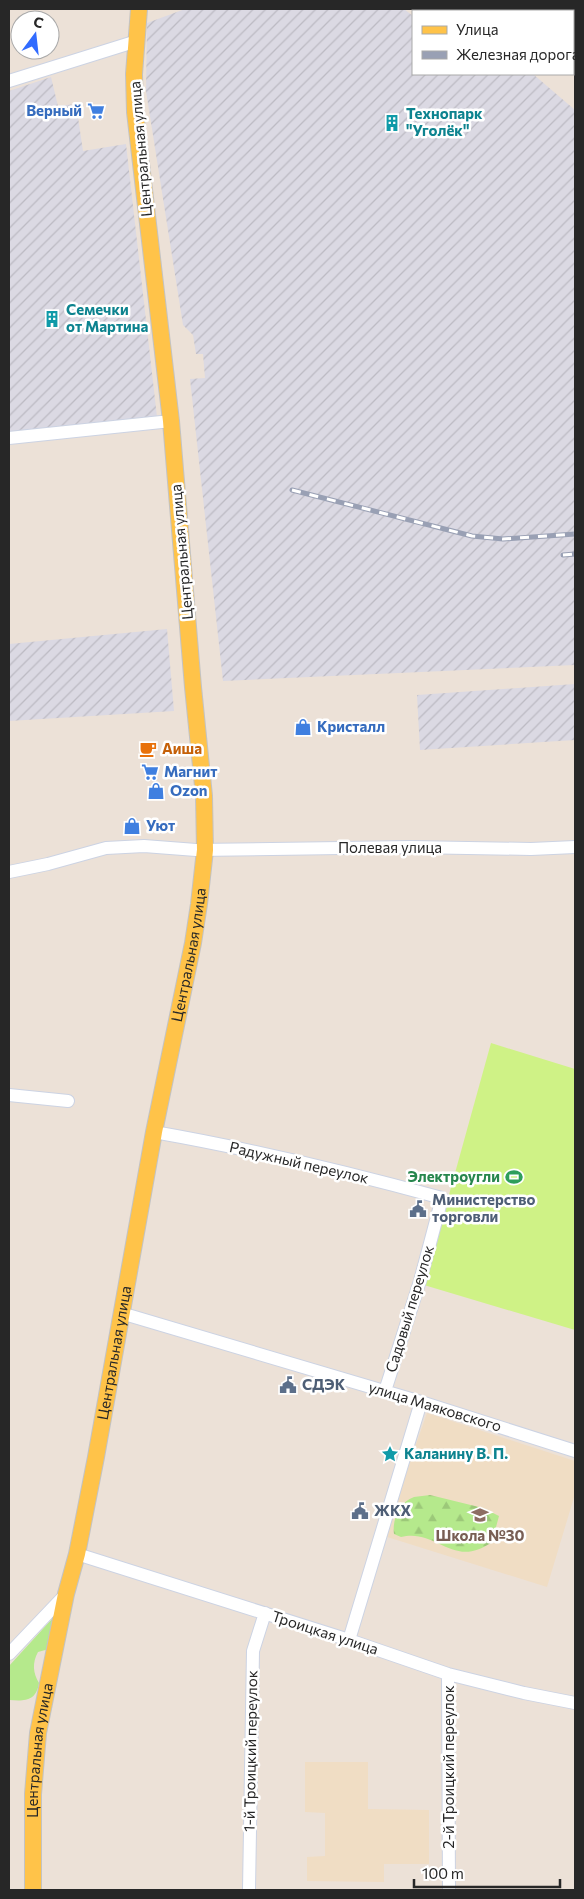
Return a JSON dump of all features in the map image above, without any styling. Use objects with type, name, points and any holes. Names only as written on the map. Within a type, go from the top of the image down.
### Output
[{"type":"main road","name":"Центральная улица","points":[[33,1890],[33,1794],[41,1714],[66,1594],[77,1554],[154,1132],[193,943],[205,850],[204,796],[193,687],[172,422],[135,112],[134,74],[139,9]]},
{"type":"street","points":[[9,81],[137,41]]},
{"type":"street","points":[[9,438],[172,422]]},
{"type":"street","name":"Полевая улица","points":[[9,872],[48,864],[106,848],[144,846],[205,850],[411,847],[531,850],[575,847]]},
{"type":"street","points":[[9,1095],[68,1101]]},
{"type":"street","name":"Радужный переулок","points":[[154,1132],[343,1172],[442,1198]]},
{"type":"street","name":"Садовый переулок","points":[[385,1391],[420,1281],[442,1198]]},
{"type":"street","name":"улица Маяковского","points":[[121,1314],[385,1391],[575,1451]]},
{"type":"street","points":[[349,1640],[421,1402]]},
{"type":"street","name":"Троицкая улица","points":[[77,1554],[349,1640],[448,1674],[524,1694],[575,1703]]},
{"type":"street","points":[[9,1654],[66,1594]]},
{"type":"street","name":"1-й Троицкий переулок","points":[[249,1890],[253,1650],[265,1613]]},
{"type":"street","name":"2-й Троицкий переулок","points":[[448,1674],[449,1890]]},
{"type":"shaded area","points":[[185,9],[404,9],[412,15],[412,75],[534,75],[575,110],[575,665],[223,681],[190,379],[205,378],[203,354],[196,354],[193,335],[183,325],[146,91],[147,23]]},
{"type":"shaded area","points":[[51,77],[58,106],[76,104],[83,151],[126,144],[157,417],[34,431],[9,432],[9,91]]},
{"type":"shaded area","points":[[167,629],[174,711],[9,721],[9,644]]},
{"type":"shaded area","points":[[575,684],[575,740],[420,750],[417,695]]},
{"type":"shaded area","name":"Школа №30","points":[[427,1413],[575,1461],[575,1494],[547,1587],[384,1536]]},
{"type":"shaded area","points":[[305,1762],[368,1762],[368,1809],[429,1810],[429,1864],[384,1864],[384,1882],[307,1881],[307,1857],[325,1856],[325,1813],[305,1812]]},
{"type":"green space","name":"Электроугли","points":[[491,1043],[575,1069],[575,1330],[424,1285]]},
{"type":"green space","points":[[430,1495],[483,1508],[499,1516],[492,1542],[478,1549],[466,1552],[445,1547],[425,1538],[414,1536],[401,1537],[394,1534],[395,1517],[404,1503],[414,1497]]},
{"type":"green space","points":[[52,1619],[56,1620],[49,1649],[38,1652],[34,1664],[34,1672],[39,1683],[35,1694],[24,1700],[9,1700],[9,1666]]},
{"type":"railway","points":[[292,490],[472,536],[503,539],[575,534]]},
{"type":"railway","points":[[563,555],[575,554]]},
{"type":"place","name":"Верный","points":[[96,111]]},
{"type":"place","name":"Технопарк \"Уголёк\"","points":[[392,123]]},
{"type":"place","name":"Семечки от Мартина","points":[[52,319]]},
{"type":"place","name":"Кристалл","points":[[303,727]]},
{"type":"place","name":"Аиша","points":[[148,749]]},
{"type":"place","name":"Магнит","points":[[150,772]]},
{"type":"place","name":"Ozon","points":[[156,791]]},
{"type":"place","name":"Уют","points":[[132,826]]},
{"type":"place","name":"Электроугли","points":[[514,1177]]},
{"type":"place","name":"Министерство торговли","points":[[418,1209]]},
{"type":"place","name":"СДЭК","points":[[288,1385]]},
{"type":"place","name":"Каланину В. П.","points":[[390,1454]]},
{"type":"place","name":"ЖКХ","points":[[360,1511]]},
{"type":"place","name":"Школа №30","points":[[480,1515]]}]
